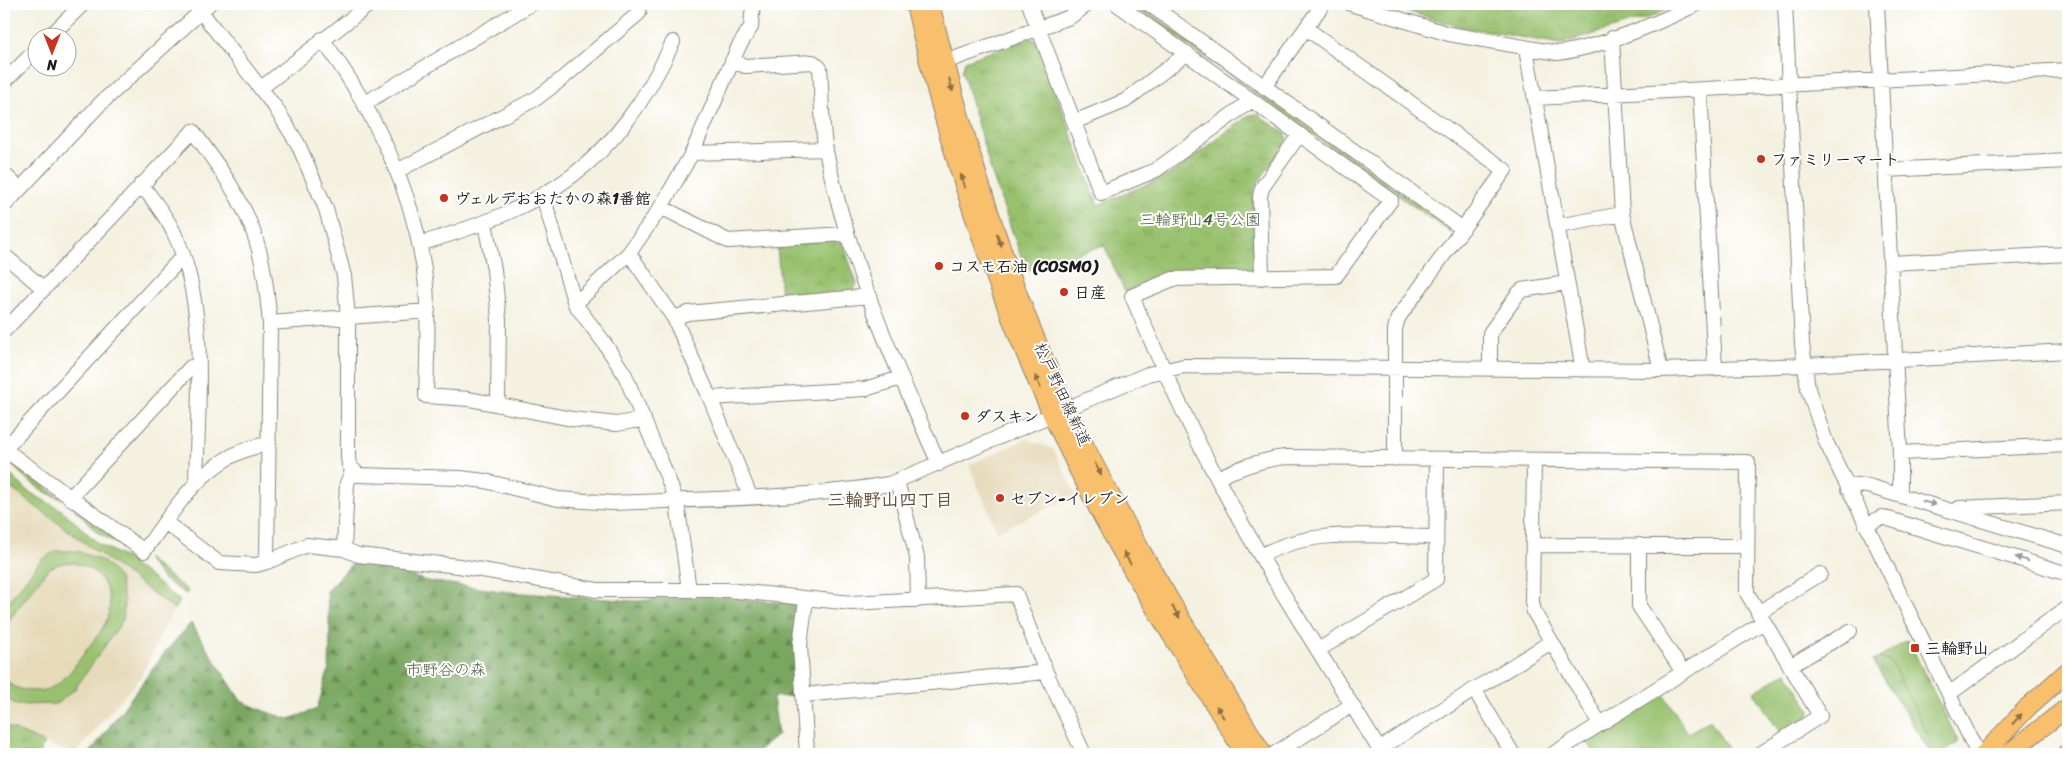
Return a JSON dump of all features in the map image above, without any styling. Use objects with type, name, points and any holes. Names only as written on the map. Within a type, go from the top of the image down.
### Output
[{"type":"main road","name":"松戸野田線新道","points":[[914,4],[929,68],[986,252],[1010,318],[1060,412],[1165,595],[1263,754]]},
{"type":"main road","name":"松戸野田線新道","points":[[930,4],[944,62],[1000,242],[1053,380],[1060,412],[1112,534],[1245,754]]},
{"type":"main road","points":[[1984,754],[2028,707],[2068,671]]},
{"type":"main road","points":[[2008,754],[2068,707]]},
{"type":"street","points":[[58,28],[83,4]]},
{"type":"street","points":[[260,88],[370,4]]},
{"type":"street","points":[[366,103],[531,4]]},
{"type":"street","points":[[575,304],[629,253],[661,206],[692,152],[732,61],[750,27],[752,4]]},
{"type":"street","points":[[1028,4],[1101,193],[1156,170],[1252,100]]},
{"type":"street","points":[[944,62],[1070,17],[1088,4]]},
{"type":"street","points":[[1117,4],[1391,200],[1336,276],[1173,279],[1132,296],[1163,370],[1217,478],[1261,556],[1381,751],[1474,689],[1551,642]]},
{"type":"street","points":[[1149,4],[1463,229]]},
{"type":"street","points":[[1264,87],[1323,4]]},
{"type":"street","points":[[1350,4],[1449,34],[1526,49],[1566,52],[1651,26],[1697,4]]},
{"type":"street","points":[[1784,4],[1802,344],[1808,389],[1826,442],[1978,754]]},
{"type":"street","points":[[1877,4],[1879,79],[1900,453],[1900,488],[1898,494]]},
{"type":"street","points":[[4,206],[100,104],[202,6],[298,144],[326,209],[344,276],[348,317],[348,457],[352,472],[347,485],[344,549]]},
{"type":"street","points":[[397,171],[537,98],[564,78],[639,13]]},
{"type":"street","points":[[1307,29],[1505,170],[1398,318],[1395,368],[1395,458]]},
{"type":"street","points":[[1612,38],[1622,214],[1661,370]]},
{"type":"street","points":[[322,39],[366,103],[397,171],[419,244],[428,311],[426,396],[498,403],[572,419],[617,424],[644,419]]},
{"type":"street","points":[[419,244],[485,223],[543,196],[581,170],[620,131],[643,101],[673,42]]},
{"type":"street","points":[[1526,49],[1583,370]]},
{"type":"street","points":[[1074,122],[1125,101],[1186,53]]},
{"type":"street","points":[[4,82],[28,58]]},
{"type":"street","points":[[732,61],[745,66],[813,62],[820,68],[826,149],[846,234],[901,378],[939,464]]},
{"type":"street","points":[[1536,98],[2068,70]]},
{"type":"street","points":[[1700,90],[1715,369]]},
{"type":"street","points":[[4,331],[193,130],[220,169],[244,210],[256,239],[264,271],[270,323],[267,562]]},
{"type":"street","points":[[1262,278],[1260,197],[1262,188],[1299,135]]},
{"type":"street","points":[[692,152],[826,149]]},
{"type":"street","points":[[1885,170],[2068,161]]},
{"type":"street","points":[[4,174],[20,189]]},
{"type":"street","points":[[141,184],[174,233],[189,273],[196,307],[198,367],[196,481]]},
{"type":"street","points":[[543,196],[575,304],[603,341],[625,375],[676,500],[689,590]]},
{"type":"street","points":[[661,206],[728,241],[846,234]]},
{"type":"street","points":[[1558,226],[1622,214]]},
{"type":"street","points":[[485,223],[494,270],[499,319],[498,403]]},
{"type":"street","points":[[629,253],[674,318],[710,398],[750,496]]},
{"type":"street","points":[[1890,263],[2068,254]]},
{"type":"street","points":[[4,255],[44,289]]},
{"type":"street","points":[[183,256],[4,450],[144,551],[196,481],[222,461],[269,444]]},
{"type":"street","points":[[1490,368],[1490,333],[1517,295],[1522,290],[1567,283]]},
{"type":"street","points":[[674,318],[688,313],[870,296]]},
{"type":"street","points":[[270,323],[428,311]]},
{"type":"street","points":[[352,472],[366,476],[440,476],[485,481],[558,499],[589,502],[676,500],[865,488],[897,481],[1148,374],[1163,370],[1206,365],[1661,370],[1805,365],[2068,351]]},
{"type":"street","points":[[70,498],[191,367],[198,367]]},
{"type":"street","points":[[710,398],[865,389],[901,378]]},
{"type":"street","points":[[1900,453],[2068,445]]},
{"type":"street","points":[[1217,478],[1238,467],[1260,460],[1285,457],[1748,462],[1747,593],[1820,716],[1760,754]]},
{"type":"street","points":[[1318,650],[1436,579],[1438,460]]},
{"type":"street","points":[[1534,460],[1532,602],[1534,612],[1600,724]]},
{"type":"street","points":[[897,481],[917,556],[918,600]]},
{"type":"street","points":[[1848,489],[1856,485],[1868,486],[2068,546]]},
{"type":"street","points":[[1948,509],[2068,503]]},
{"type":"street","points":[[1866,525],[1882,517],[2068,574]]},
{"type":"street","points":[[165,522],[218,563],[256,565],[307,545],[344,549],[358,555],[459,566],[596,590],[727,590],[852,603],[1016,594],[1046,672],[1084,754]]},
{"type":"street","points":[[1261,556],[1273,548],[1310,538],[1436,537]]},
{"type":"street","points":[[1534,545],[1747,546]]},
{"type":"street","points":[[1639,545],[1639,606],[1683,672]]},
{"type":"street","points":[[1553,754],[1683,672],[1820,574]]},
{"type":"street","points":[[806,599],[800,645],[807,754]]},
{"type":"street","points":[[1949,694],[2068,607]]},
{"type":"street","points":[[1790,666],[1850,630]]},
{"type":"street","points":[[803,695],[1046,672]]},
{"type":"street","points":[[1474,689],[1514,754]]},
{"type":"street","points":[[1274,754],[1352,705]]},
{"type":"shaded area","points":[[1026,439],[1053,449],[1076,496],[997,531],[969,465]]},
{"type":"shaded area","points":[[4,483],[174,609],[140,678],[74,754],[38,741],[4,725]]},
{"type":"green space","points":[[1129,4],[1138,4],[1451,228],[1451,233]]},
{"type":"green space","points":[[1383,4],[1678,4],[1654,16],[1561,44],[1461,27]]},
{"type":"green space","name":"三輪野山4号公園","points":[[1029,38],[1036,40],[1098,205],[1171,174],[1249,115],[1257,114],[1285,133],[1288,139],[1255,187],[1253,195],[1254,268],[1249,272],[1173,272],[1125,292],[1104,245],[1026,271],[993,177],[962,71],[965,61]]},
{"type":"green space","points":[[835,240],[843,244],[857,284],[851,291],[781,296],[777,245]]},
{"type":"green space","points":[[6,458],[62,499],[31,483]]},
{"type":"green space","points":[[4,469],[29,492],[63,511],[99,544],[131,561],[135,567],[180,601],[174,609],[4,483]]},
{"type":"green space","points":[[72,506],[135,553],[98,533]]},
{"type":"green space","points":[[56,551],[77,551],[103,561],[119,578],[124,601],[123,620],[74,690],[56,704],[17,705],[4,697],[4,678],[16,688],[36,691],[46,690],[61,682],[101,631],[108,616],[109,599],[104,583],[93,571],[86,567],[75,563],[66,563],[56,565],[47,570],[4,627],[4,607],[41,560]]},
{"type":"green space","points":[[146,558],[188,591],[186,594],[163,579]]},
{"type":"green space","name":"市野谷の森","points":[[356,559],[427,581],[509,592],[636,601],[707,595],[795,604],[800,609],[795,643],[796,696],[773,697],[778,735],[754,754],[430,754],[412,747],[401,751],[403,754],[89,754],[166,651],[191,623],[241,701],[289,719],[317,709],[329,668],[330,636],[327,591]]},
{"type":"green space","points":[[1908,640],[1957,739],[1958,743],[1937,754],[1891,662],[1879,658]]},
{"type":"green space","points":[[1879,658],[1891,662],[1933,744],[1936,754],[1931,754],[1873,661]]},
{"type":"green space","points":[[1787,672],[1810,710],[1809,716],[1780,733],[1754,692]]},
{"type":"green space","points":[[1663,693],[1688,733],[1710,720],[1731,754],[1595,754],[1587,741]]},
{"type":"green space","points":[[4,725],[44,743],[39,754],[4,754]]},
{"type":"green space","points":[[412,747],[430,754],[403,754],[401,751]]},
{"type":"place","name":"ファミリーマート","points":[[1761,159]]},
{"type":"place","name":"ヴェルデおおたかの森1番館","points":[[444,198]]},
{"type":"place","name":"コスモ石油 (COSMO)","points":[[939,266]]},
{"type":"place","name":"日産","points":[[1064,292]]},
{"type":"place","name":"ダスキン","points":[[965,416]]},
{"type":"place","name":"セブン-イレブン","points":[[1000,498]]},
{"type":"place","name":"三輪野山","points":[[1915,648]]},
{"type":"district","name":"三輪野山四丁目","points":[[890,500]]}]
